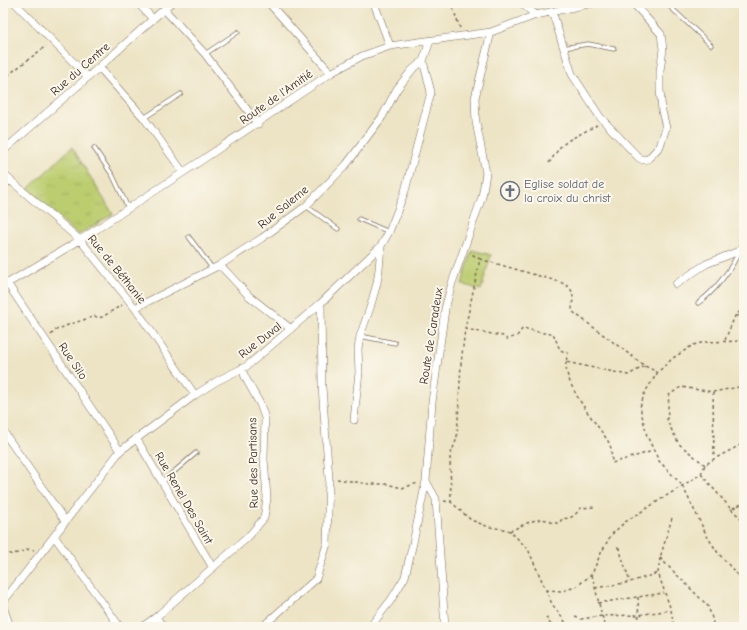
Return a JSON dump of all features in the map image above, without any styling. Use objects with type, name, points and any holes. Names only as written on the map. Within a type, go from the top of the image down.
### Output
[{"type":"street","points":[[15,3],[88,77]]},
{"type":"street","points":[[138,3],[153,19]]},
{"type":"street","name":"Rue du Centre","points":[[3,151],[171,3]]},
{"type":"street","points":[[269,3],[330,73]]},
{"type":"street","points":[[374,3],[390,46]]},
{"type":"street","points":[[521,3],[536,15]]},
{"type":"street","name":"Route de l'Amitié","points":[[5,284],[80,240],[258,124],[330,73],[362,56],[390,46],[491,32],[536,15],[593,3]]},
{"type":"street","points":[[552,11],[572,74],[604,122],[639,158],[643,160],[648,159],[660,146],[666,128],[662,111],[660,90],[660,71],[663,49],[661,34],[633,3]]},
{"type":"street","points":[[164,9],[205,54],[258,124]]},
{"type":"street","name":"Route de Caradeux","points":[[370,627],[391,600],[405,577],[414,543],[426,481],[432,402],[445,309],[463,249],[482,197],[486,173],[476,122],[476,98],[491,32]]},
{"type":"street","points":[[423,61],[430,41]]},
{"type":"street","name":"Rue Saleme","points":[[133,305],[220,265],[262,238],[306,206],[346,165],[382,117],[397,89],[412,70],[423,61]]},
{"type":"street","name":"Rue Duval","points":[[3,602],[120,451],[195,395],[246,366],[322,303],[381,246],[389,232],[405,191],[431,92],[423,61]]},
{"type":"street","points":[[99,68],[144,118],[183,172]]},
{"type":"street","name":"Rue de Béthanie","points":[[3,174],[80,240],[133,305],[195,395]]},
{"type":"street","points":[[3,186],[10,180]]},
{"type":"street","points":[[676,284],[706,264],[739,251],[744,245]]},
{"type":"street","points":[[354,420],[360,336],[377,283],[380,269],[381,246]]},
{"type":"street","points":[[220,265],[249,296],[291,329]]},
{"type":"street","name":"Rue Silo","points":[[5,284],[44,337],[120,451]]},
{"type":"street","points":[[262,627],[316,579],[327,544],[329,478],[322,387],[322,303]]},
{"type":"street","name":"Rue des Partisans","points":[[142,627],[156,617],[248,537],[264,518],[267,498],[264,459],[265,418],[260,404],[242,368]]},
{"type":"street","points":[[3,432],[66,521]]},
{"type":"street","name":"Rue Renel Des Saint","points":[[136,438],[213,568]]},
{"type":"street","points":[[426,481],[436,499],[445,627]]},
{"type":"street","points":[[54,536],[120,627]]},
{"type":"street","points":[[3,606],[10,627]]},
{"type":"street","points":[[156,617],[163,627]]},
{"type":"lane","points":[[666,3],[711,45]]},
{"type":"lane","points":[[205,54],[238,32]]},
{"type":"lane","points":[[563,48],[588,44],[614,48]]},
{"type":"lane","points":[[144,118],[180,94]]},
{"type":"lane","points":[[94,148],[113,176],[128,208]]},
{"type":"lane","points":[[306,206],[338,229]]},
{"type":"lane","points":[[359,219],[389,232]]},
{"type":"lane","points":[[189,237],[212,268]]},
{"type":"lane","points":[[698,303],[706,297],[734,263],[739,251]]},
{"type":"lane","points":[[360,336],[395,343]]},
{"type":"lane","points":[[162,482],[196,453]]},
{"type":"path","points":[[451,3],[462,36]]},
{"type":"path","points":[[3,78],[53,42]]},
{"type":"path","points":[[549,163],[560,148],[569,140],[604,122]]},
{"type":"path","points":[[463,249],[480,259],[560,282],[568,286],[572,291],[573,296],[573,312],[644,366],[658,372]]},
{"type":"path","points":[[451,502],[450,456],[457,438],[461,364],[465,329],[480,259]]},
{"type":"path","points":[[44,337],[53,334],[56,330],[78,321],[95,316],[102,318],[120,305],[133,305]]},
{"type":"path","points":[[725,341],[735,316],[744,308]]},
{"type":"path","points":[[735,316],[744,315]]},
{"type":"path","points":[[465,329],[503,336],[507,339],[517,336],[523,328],[542,333],[553,333],[560,350],[568,353],[565,370],[572,388],[608,441],[611,448],[612,463],[654,451]]},
{"type":"path","points":[[744,341],[705,342],[694,345],[673,358],[658,372],[645,392],[640,407],[647,436],[659,461],[682,485],[707,536],[715,548],[744,582]]},
{"type":"path","points":[[566,362],[628,375],[644,366]]},
{"type":"path","points":[[705,466],[679,444],[667,421],[669,395],[681,387],[713,392],[744,386]]},
{"type":"path","points":[[713,392],[714,459]]},
{"type":"path","points":[[546,590],[562,591],[576,587],[592,574],[600,555],[611,536],[624,522],[701,474],[705,466],[714,459],[744,443]]},
{"type":"path","points":[[701,474],[731,509],[744,521]]},
{"type":"path","points":[[329,478],[369,484],[387,484],[402,488],[426,481]]},
{"type":"path","points":[[436,499],[451,502],[471,520],[489,527],[503,529],[510,532],[528,550],[552,604],[569,627]]},
{"type":"path","points":[[731,509],[744,503]]},
{"type":"path","points":[[510,532],[530,522],[543,519],[552,523],[559,523],[563,518],[567,519],[575,515],[581,508],[596,507]]},
{"type":"path","points":[[672,518],[660,558],[658,573],[671,610],[674,627]]},
{"type":"path","points":[[619,549],[617,546],[619,548],[630,582]]},
{"type":"path","points":[[3,553],[8,555],[29,549],[41,553]]},
{"type":"path","points":[[660,558],[708,606],[713,621],[712,627]]},
{"type":"path","points":[[595,588],[630,582],[658,573]]},
{"type":"path","points":[[592,574],[598,602],[606,627]]},
{"type":"path","points":[[598,602],[664,593]]},
{"type":"path","points":[[638,597],[639,627]]},
{"type":"path","points":[[575,617],[581,619],[602,616],[639,615],[671,610]]},
{"type":"path","points":[[546,617],[552,627]]},
{"type":"green space","points":[[72,147],[113,214],[78,235],[28,189]]},
{"type":"green space","points":[[472,250],[491,255],[481,290],[462,284]]},
{"type":"place","name":"Eglise soldat de la croix du christ","points":[[510,191]]}]
